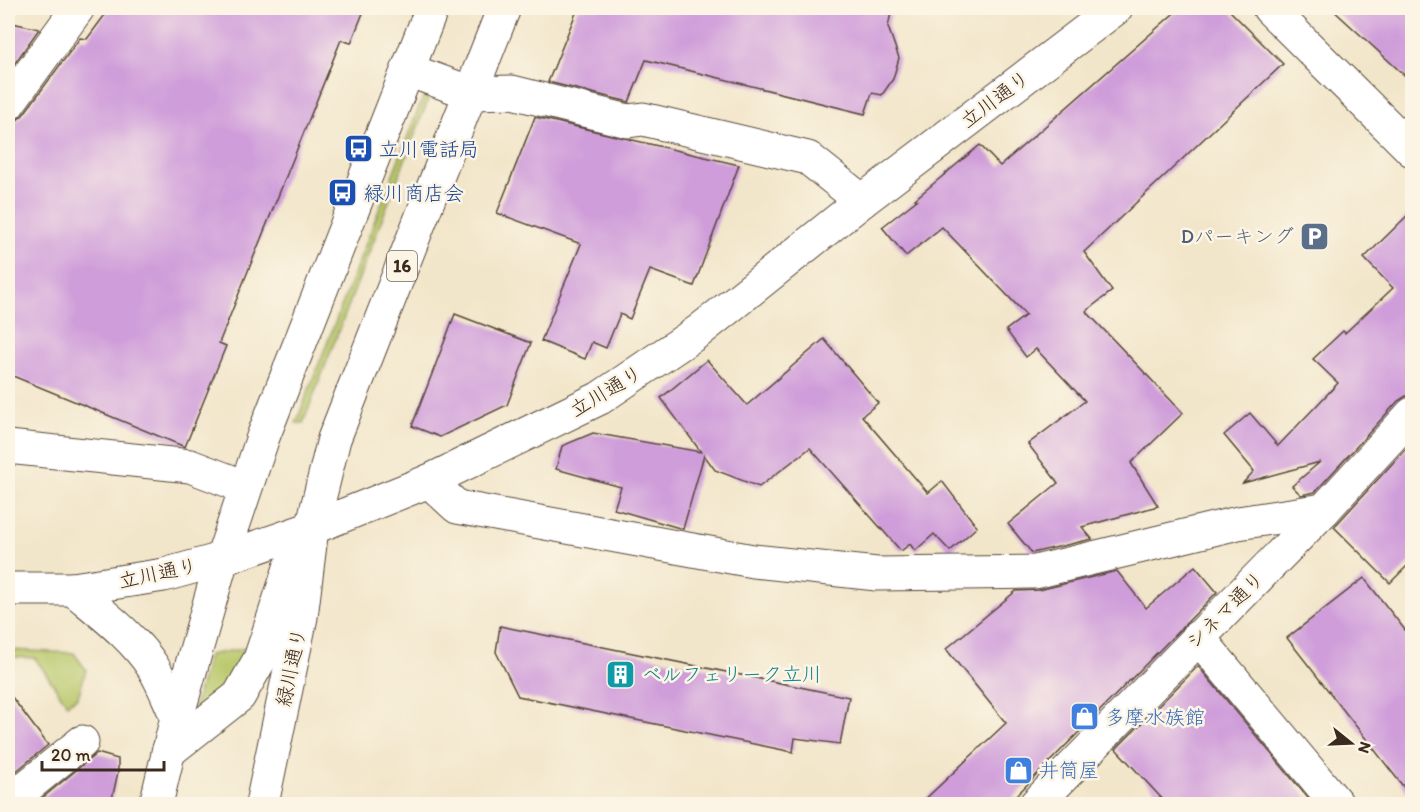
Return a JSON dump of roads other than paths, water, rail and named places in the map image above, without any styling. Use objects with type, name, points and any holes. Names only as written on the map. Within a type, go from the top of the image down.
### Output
[{"type":"street","points":[[8,104],[78,8]]},
{"type":"street","points":[[156,804],[177,717],[245,486],[432,8]]},
{"type":"street","name":"16","points":[[312,528],[334,439],[504,8]]},
{"type":"street","name":"立川通り","points":[[8,589],[74,589],[164,575],[222,559],[312,528],[429,481],[600,398],[699,331],[862,201],[1116,8]]},
{"type":"street","points":[[1269,8],[1413,150]]},
{"type":"street","points":[[408,70],[471,93],[512,92],[628,121],[643,119],[808,158],[862,201]]},
{"type":"street","name":"シネマ通り","points":[[1036,804],[1324,510],[1413,414]]},
{"type":"street","points":[[8,447],[190,466],[245,486]]},
{"type":"street","points":[[429,481],[457,507],[753,561],[877,574],[1035,572],[1238,523],[1324,510]]},
{"type":"street","points":[[168,752],[239,696],[260,659],[290,568],[312,528]]},
{"type":"street","name":"緑川通り","points":[[262,804],[301,617],[312,528]]},
{"type":"street","points":[[74,589],[142,652],[163,685],[177,717]]},
{"type":"street","points":[[1198,637],[1336,804]]},
{"type":"street","points":[[8,802],[82,742]]},
{"type":"place","name":"立川電話局","points":[[358,149]]},
{"type":"place","name":"緑川商店会","points":[[343,193]]},
{"type":"place","name":"Dパーキング","points":[[1315,236]]},
{"type":"place","name":"ベルフェリーク立川","points":[[621,674]]},
{"type":"place","name":"多摩水族館","points":[[1084,717]]},
{"type":"place","name":"井筒屋","points":[[1018,770]]}]
